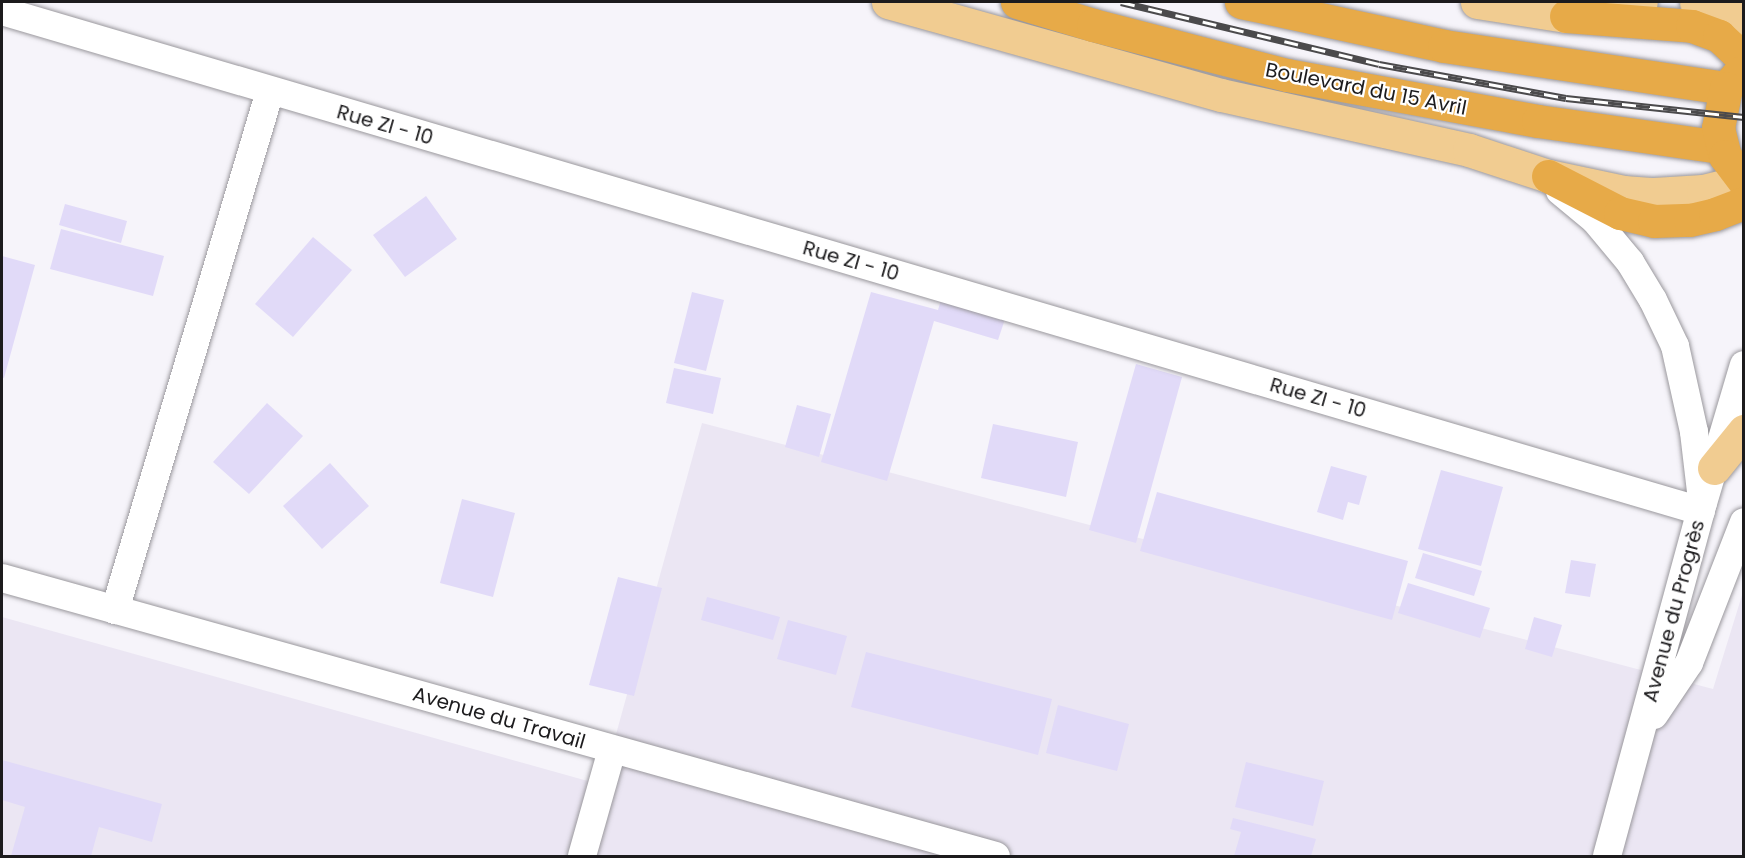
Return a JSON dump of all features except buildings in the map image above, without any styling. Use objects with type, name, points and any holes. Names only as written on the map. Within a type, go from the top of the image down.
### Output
[{"type":"highway","name":"Boulevard du 15 Avril","points":[[1017,2],[1093,25],[1287,75],[1538,122],[1721,147]]},
{"type":"highway","points":[[1241,2],[1444,46],[1735,78],[1718,128],[1721,147],[1743,181]]},
{"type":"highway","points":[[1566,16],[1692,26],[1719,36],[1743,59]]},
{"type":"highway","points":[[1542,173],[1620,213],[1654,220],[1690,220],[1715,214],[1743,203]]},
{"type":"main road","name":"Boulevard du 15 Avril","points":[[888,2],[1221,95],[1469,150],[1542,173],[1623,192],[1654,194],[1703,191],[1743,181]]},
{"type":"main road","points":[[1477,2],[1566,16],[1641,2]]},
{"type":"main road","points":[[1696,2],[1743,21]]},
{"type":"main road","points":[[1714,468],[1743,431]]},
{"type":"street","name":"Rue ZI - 10","points":[[2,11],[1702,507]]},
{"type":"street","points":[[115,610],[270,91]]},
{"type":"street","points":[[1542,173],[1594,220],[1630,262],[1653,300],[1675,346],[1683,377],[1694,432],[1702,507]]},
{"type":"street","name":"Avenue du Progrès","points":[[1607,856],[1743,365]]},
{"type":"street","points":[[1640,735],[1689,663],[1743,522]]},
{"type":"street","name":"Avenue du Travail","points":[[2,578],[996,856]]},
{"type":"street","points":[[582,856],[612,750]]},
{"type":"shaded area","points":[[702,423],[1713,689],[1743,592],[1743,856],[2,856],[2,617],[602,785]]},
{"type":"railway","points":[[1121,2],[1379,64],[1566,98],[1744,117]]}]
